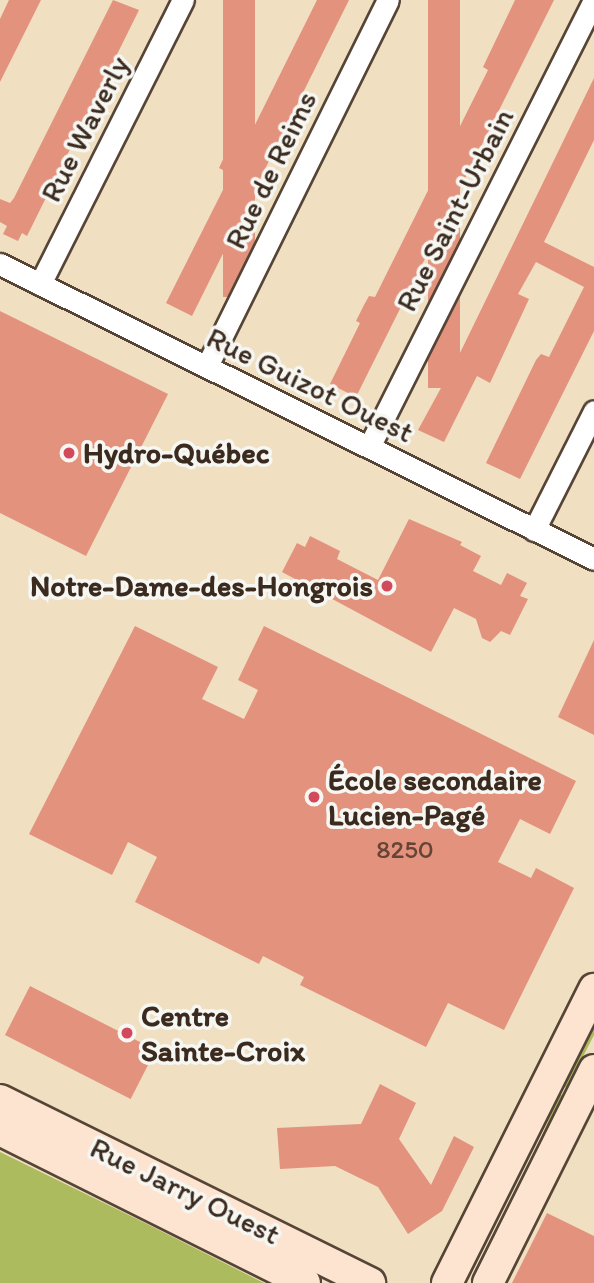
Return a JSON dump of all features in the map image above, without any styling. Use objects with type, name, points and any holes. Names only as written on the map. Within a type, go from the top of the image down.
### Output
[{"type":"main road","points":[[447,1283],[594,989]]},
{"type":"main road","points":[[488,1283],[594,1070]]},
{"type":"main road","name":"Rue Jarry Ouest","points":[[0,1100],[370,1283]]},
{"type":"main road","name":"Rue Jarry Ouest","points":[[0,1130],[305,1283]]},
{"type":"street","name":"Rue Waverly","points":[[40,284],[183,0]]},
{"type":"street","name":"Rue de Reims","points":[[207,366],[388,0]]},
{"type":"street","name":"Rue Saint-Urbain","points":[[369,447],[594,0]]},
{"type":"street","name":"Rue Guizot Ouest","points":[[0,264],[594,559]]},
{"type":"street","points":[[534,530],[594,411]]},
{"type":"green space","points":[[594,1023],[594,1035],[567,1088],[563,1086]]},
{"type":"green space","points":[[559,1094],[564,1096],[525,1192],[520,1190]]},
{"type":"green space","points":[[0,1152],[147,1224],[264,1283],[0,1283]]},
{"type":"building","points":[[9,0],[41,0],[0,82],[0,19]]},
{"type":"building","points":[[113,0],[139,10],[27,236],[22,233],[18,241],[3,234],[7,226],[0,222],[0,199],[10,203],[14,198]]},
{"type":"building","points":[[223,0],[255,0],[255,297],[223,297]]},
{"type":"building","points":[[317,0],[349,0],[192,316],[166,303],[231,174],[219,168],[226,153],[236,158],[241,153]]},
{"type":"building","points":[[428,0],[460,0],[460,388],[428,388]]},
{"type":"building","points":[[515,0],[554,0],[356,397],[330,384],[360,323],[356,321],[364,305],[369,296],[375,297],[488,70],[483,67]]},
{"type":"building","points":[[594,78],[594,140],[544,242],[594,267],[594,331],[520,479],[486,463],[536,360],[541,354],[549,357],[584,287],[536,262],[518,294],[529,299],[490,383],[477,376],[444,442],[418,430],[459,355]]},
{"type":"building","name":"Hydro-Québec","points":[[0,311],[168,394],[86,556],[0,513]]},
{"type":"building","name":"Notre-Dame-des-Hongrois","points":[[409,519],[462,542],[460,545],[481,556],[473,571],[501,585],[507,573],[527,583],[520,596],[528,599],[510,635],[501,631],[490,642],[482,638],[476,619],[454,608],[431,652],[282,572],[297,543],[305,547],[310,536],[340,551],[337,559],[378,580]]},
{"type":"building","name":"École secondaire Lucien-Pagé","points":[[135,626],[218,667],[202,699],[244,719],[258,690],[238,680],[264,626],[576,781],[550,834],[520,819],[498,862],[531,878],[536,868],[574,888],[504,1030],[448,1003],[426,1047],[300,985],[304,977],[263,956],[259,964],[135,902],[157,857],[128,842],[112,875],[29,834]]},
{"type":"building","points":[[594,640],[594,735],[558,717]]},
{"type":"building","points":[[30,986],[156,1050],[131,1099],[5,1035]]},
{"type":"building","points":[[380,1084],[416,1103],[399,1139],[431,1185],[454,1136],[474,1147],[442,1211],[408,1234],[378,1187],[335,1166],[280,1169],[277,1128],[361,1124]]},
{"type":"building","points":[[547,1213],[594,1236],[594,1283],[512,1283]]},
{"type":"place","name":"Hydro-Québec","points":[[69,453]]},
{"type":"place","name":"Notre-Dame-des-Hongrois","points":[[387,586]]},
{"type":"place","name":"École secondaire Lucien-Pagé","points":[[314,797]]},
{"type":"place","name":"Centre Sainte-Croix","points":[[127,1033]]}]
